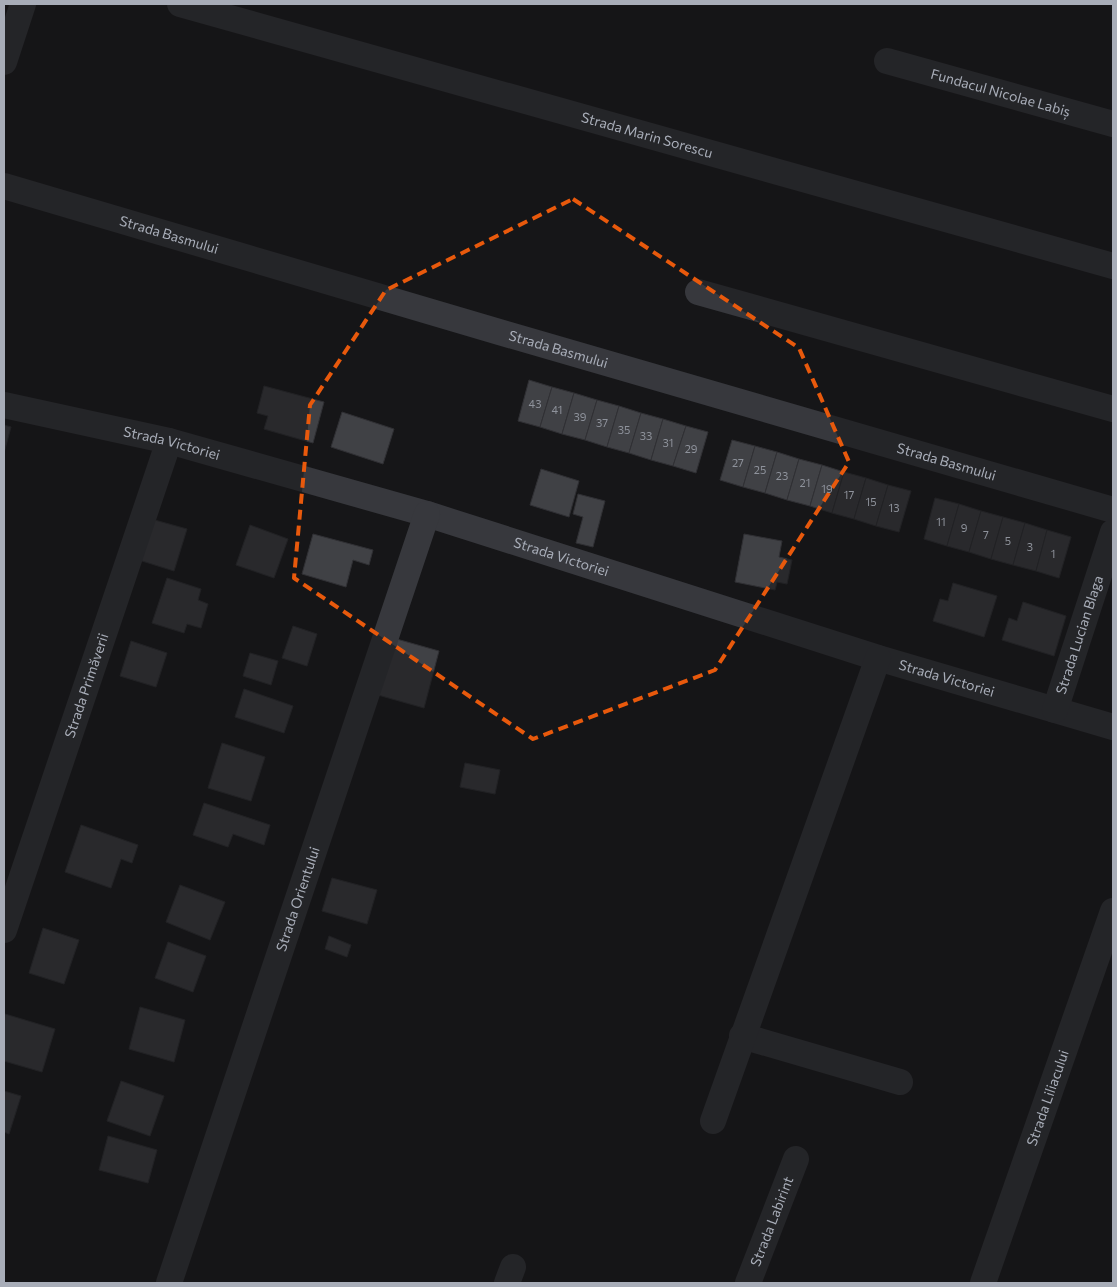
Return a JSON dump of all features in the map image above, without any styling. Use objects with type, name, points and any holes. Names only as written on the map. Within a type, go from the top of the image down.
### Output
[{"type":"street","points":[[4,62],[23,4]]},
{"type":"street","name":"Strada Marin Sorescu","points":[[180,4],[1113,266]]},
{"type":"street","name":"Fundacul Nicolae Labiș","points":[[887,61],[1113,124]]},
{"type":"street","name":"Strada Basmului","points":[[4,186],[1113,510]]},
{"type":"street","points":[[698,292],[1113,408]]},
{"type":"street","name":"Strada Victoriei","points":[[4,404],[169,441],[428,514],[878,658],[1113,727]]},
{"type":"street","name":"Strada Primăverii","points":[[4,930],[169,441]]},
{"type":"street","name":"Strada Orientului","points":[[169,1283],[428,514]]},
{"type":"street","name":"Strada Lucian Blaga","points":[[1056,710],[1113,532]]},
{"type":"street","points":[[713,1121],[878,658]]},
{"type":"street","name":"Strada Liliacului","points":[[983,1283],[1113,911]]},
{"type":"street","points":[[742,1036],[900,1082]]},
{"type":"street","name":"Strada Labirint","points":[[748,1283],[796,1159]]},
{"type":"highlighted area","points":[[573,199],[799,348],[849,462],[715,670],[533,739],[294,578],[310,405],[386,290]]},
{"type":"building","points":[[529,380],[552,387],[540,427],[518,421]]},
{"type":"building","points":[[264,386],[324,402],[313,443],[264,429],[268,416],[257,413]]},
{"type":"building","points":[[552,387],[574,393],[562,434],[540,427]]},
{"type":"building","points":[[574,393],[597,400],[585,440],[562,434]]},
{"type":"building","points":[[597,400],[619,406],[607,447],[585,440]]},
{"type":"building","points":[[619,406],[641,413],[629,453],[607,447]]},
{"type":"building","points":[[342,412],[394,429],[383,464],[331,447]]},
{"type":"building","points":[[641,413],[663,419],[651,460],[629,453]]},
{"type":"building","points":[[663,419],[686,426],[673,466],[651,460]]},
{"type":"building","points":[[4,425],[11,427],[4,453]]},
{"type":"building","points":[[686,426],[708,432],[696,473],[673,466]]},
{"type":"building","points":[[732,440],[755,446],[743,487],[720,480]]},
{"type":"building","points":[[755,446],[777,452],[765,493],[743,487]]},
{"type":"building","points":[[777,452],[799,459],[787,500],[765,493]]},
{"type":"building","points":[[799,459],[822,465],[810,506],[787,500]]},
{"type":"building","points":[[822,465],[844,472],[832,513],[810,506]]},
{"type":"building","points":[[541,469],[579,481],[569,517],[530,505]]},
{"type":"building","points":[[844,472],[866,478],[854,519],[832,513]]},
{"type":"building","points":[[866,478],[888,485],[876,526],[854,519]]},
{"type":"building","points":[[888,485],[911,491],[899,532],[876,526]]},
{"type":"building","points":[[578,494],[605,501],[593,547],[576,543],[583,517],[573,514]]},
{"type":"building","points":[[935,498],[959,504],[947,546],[924,539]]},
{"type":"building","points":[[959,504],[981,511],[969,552],[947,546]]},
{"type":"building","points":[[981,511],[1003,517],[991,559],[969,552]]},
{"type":"building","points":[[1003,517],[1025,523],[1013,565],[991,559]]},
{"type":"building","points":[[151,519],[187,529],[174,571],[139,560]]},
{"type":"building","points":[[1025,523],[1047,530],[1036,571],[1013,565]]},
{"type":"building","points":[[250,525],[288,539],[274,578],[236,565]]},
{"type":"building","points":[[1047,530],[1071,537],[1059,578],[1036,571]]},
{"type":"building","points":[[313,534],[373,550],[369,565],[353,560],[346,587],[302,574]]},
{"type":"building","points":[[744,534],[782,541],[779,557],[792,560],[787,584],[777,582],[775,590],[735,582]]},
{"type":"building","points":[[167,578],[201,589],[198,600],[208,604],[201,628],[187,624],[184,633],[152,623]]},
{"type":"building","points":[[953,583],[997,596],[984,637],[933,621],[940,599],[948,601]]},
{"type":"building","points":[[1023,602],[1066,616],[1054,656],[1002,640],[1009,618],[1017,621]]},
{"type":"building","points":[[293,626],[317,634],[307,666],[282,658]]},
{"type":"building","points":[[393,638],[439,651],[424,708],[378,695]]},
{"type":"building","points":[[131,641],[167,653],[156,687],[120,676]]},
{"type":"building","points":[[250,653],[278,661],[271,685],[243,676]]},
{"type":"building","points":[[244,689],[293,706],[284,733],[235,717]]},
{"type":"building","points":[[222,743],[265,757],[251,801],[208,788]]},
{"type":"building","points":[[465,763],[500,770],[495,794],[460,787]]},
{"type":"building","points":[[204,803],[270,825],[264,845],[233,834],[228,847],[193,835]]},
{"type":"building","points":[[81,825],[138,845],[132,863],[121,859],[111,888],[65,872]]},
{"type":"building","points":[[332,878],[377,890],[367,924],[322,911]]},
{"type":"building","points":[[180,885],[225,902],[210,940],[166,922]]},
{"type":"building","points":[[43,928],[79,940],[64,984],[29,973]]},
{"type":"building","points":[[329,936],[351,945],[347,957],[325,949]]},
{"type":"building","points":[[168,942],[206,956],[193,992],[155,978]]},
{"type":"building","points":[[140,1007],[185,1020],[174,1062],[129,1049]]},
{"type":"building","points":[[5,1014],[55,1029],[42,1072],[4,1061]]},
{"type":"building","points":[[121,1081],[164,1096],[150,1136],[107,1121]]},
{"type":"building","points":[[4,1091],[21,1096],[9,1134],[4,1132]]},
{"type":"building","points":[[108,1136],[157,1150],[148,1183],[99,1170]]}]
